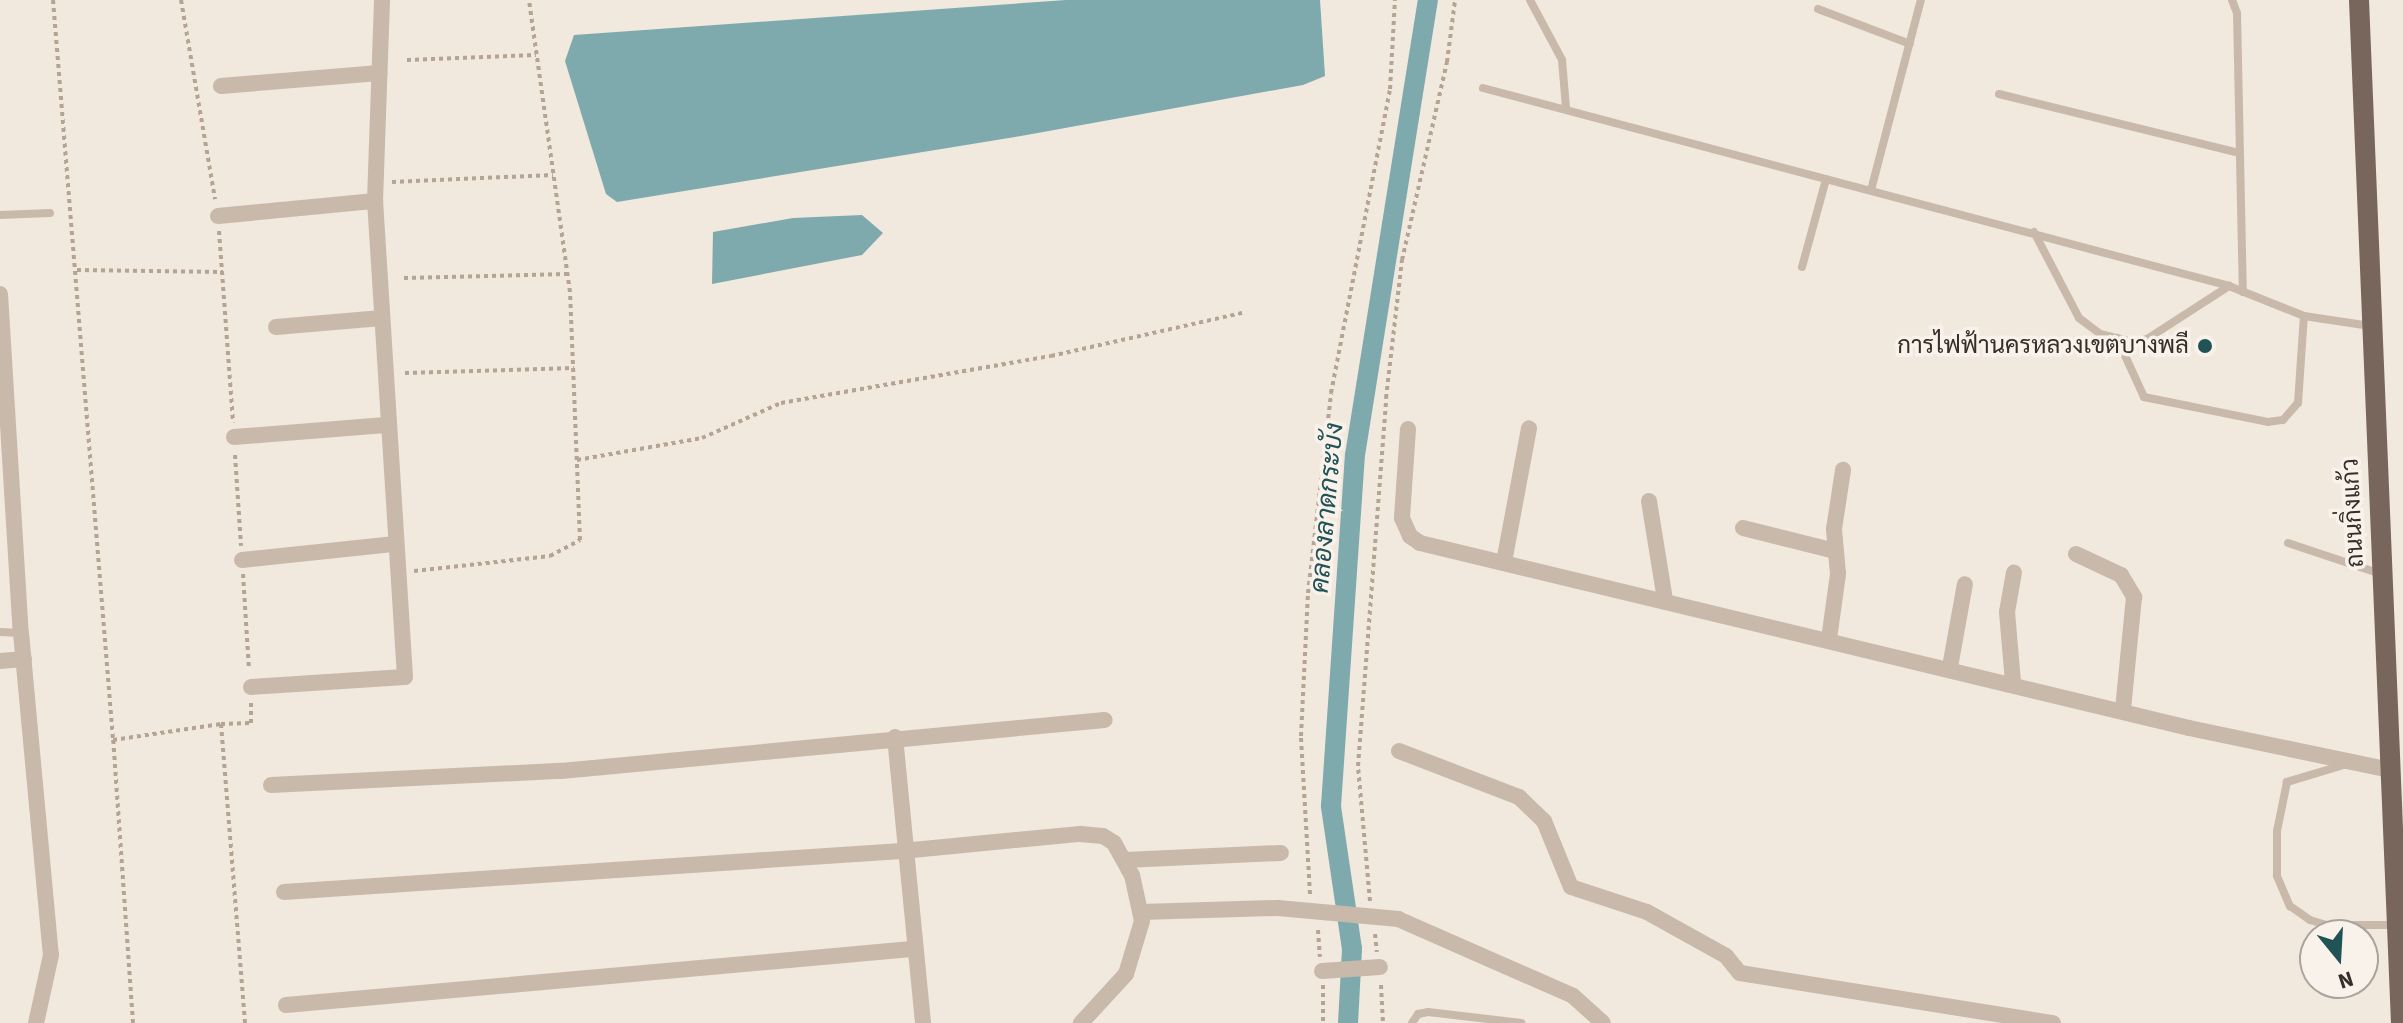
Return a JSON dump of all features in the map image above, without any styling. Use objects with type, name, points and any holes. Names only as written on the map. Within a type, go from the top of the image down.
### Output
[{"type":"main road","name":"ถนนกิ่งแก้ว","points":[[2359,0],[2401,1023]]},
{"type":"street","points":[[251,687],[405,677],[386,425],[375,201],[382,0]]},
{"type":"street","points":[[221,86],[379,73]]},
{"type":"street","points":[[218,216],[375,201]]},
{"type":"street","points":[[0,294],[21,633],[51,955],[36,1023]]},
{"type":"street","points":[[276,327],[382,318]]},
{"type":"street","points":[[234,437],[386,425]]},
{"type":"street","points":[[1504,562],[1529,428]]},
{"type":"street","points":[[1408,429],[1402,518],[1410,536],[1420,543],[2390,770]]},
{"type":"street","points":[[1829,639],[1838,574],[1835,511],[1843,470]]},
{"type":"street","points":[[1649,501],[1665,600]]},
{"type":"street","points":[[1743,528],[1835,551]]},
{"type":"street","points":[[242,560],[395,544]]},
{"type":"street","points":[[2076,554],[2121,575],[2134,597],[2123,709]]},
{"type":"street","points":[[2013,682],[2007,612],[2014,573]]},
{"type":"street","points":[[1950,667],[1965,584]]},
{"type":"street","points":[[0,661],[24,659]]},
{"type":"street","points":[[271,785],[561,771],[895,737],[1105,720]]},
{"type":"street","points":[[895,737],[902,851],[923,1023]]},
{"type":"street","points":[[1399,751],[1519,797],[1544,821],[1571,887],[1647,912],[1726,956],[1740,973],[2053,1023]]},
{"type":"street","points":[[284,892],[902,851],[1080,834],[1110,840],[1125,860],[1141,912],[1126,974],[1081,1023]]},
{"type":"street","points":[[1125,860],[1281,853]]},
{"type":"street","points":[[1141,912],[1278,908],[1398,919],[1573,996],[1603,1023]]},
{"type":"street","points":[[286,1005],[912,949]]},
{"type":"street","points":[[1324,971],[1376,968]]},
{"type":"lane","points":[[1530,0],[1562,60],[1566,108]]},
{"type":"lane","points":[[1871,190],[1921,0]]},
{"type":"lane","points":[[2232,0],[2237,13],[2243,292]]},
{"type":"lane","points":[[1818,9],[1910,44]]},
{"type":"lane","points":[[1483,88],[2229,286],[2304,316],[2371,326]]},
{"type":"lane","points":[[1999,94],[2239,153]]},
{"type":"lane","points":[[1802,267],[1826,179]]},
{"type":"lane","points":[[0,215],[50,213]]},
{"type":"lane","points":[[2034,232],[2079,318],[2100,334],[2147,339],[2229,286]]},
{"type":"lane","points":[[2117,338],[2144,397],[2268,422],[2283,420],[2298,403],[2304,316]]},
{"type":"lane","points":[[2288,543],[2382,575]]},
{"type":"lane","points":[[0,632],[21,633]]},
{"type":"lane","points":[[2352,762],[2287,782],[2277,831],[2277,876],[2290,906],[2310,920],[2340,926],[2397,925]]},
{"type":"lane","points":[[1412,1023],[1418,1014],[1428,1012],[1521,1023]]},
{"type":"path","points":[[53,0],[133,1023]]},
{"type":"path","points":[[113,740],[221,724],[251,723],[218,216],[181,0]]},
{"type":"path","points":[[397,573],[550,556],[580,540],[574,368],[567,274],[529,0]]},
{"type":"path","points":[[1311,898],[1301,736],[1308,593],[1331,393],[1390,89],[1395,0]]},
{"type":"path","points":[[407,60],[536,55]]},
{"type":"path","points":[[392,182],[553,175]]},
{"type":"path","points":[[76,270],[223,272]]},
{"type":"path","points":[[404,278],[567,274]]},
{"type":"path","points":[[577,460],[702,438],[781,403],[1051,356],[1242,313]]},
{"type":"path","points":[[405,373],[574,368]]},
{"type":"path","points":[[221,724],[245,1023]]},
{"type":"path","points":[[1316,920],[1324,971],[1323,1023]]},
{"type":"water","points":[[1066,0],[1320,0],[1325,76],[1303,85],[1021,136],[617,202],[606,194],[565,61],[574,35]]},
{"type":"water","points":[[862,215],[883,233],[862,255],[712,284],[713,232],[793,218]]},
{"type":"waterway","name":"คลองลาดกระบัง","points":[[1348,1023],[1352,949],[1331,806],[1355,455],[1428,0]]},
{"type":"place","name":"การไฟฟ้านครหลวงเขตบางพลี","points":[[2205,346]]}]
